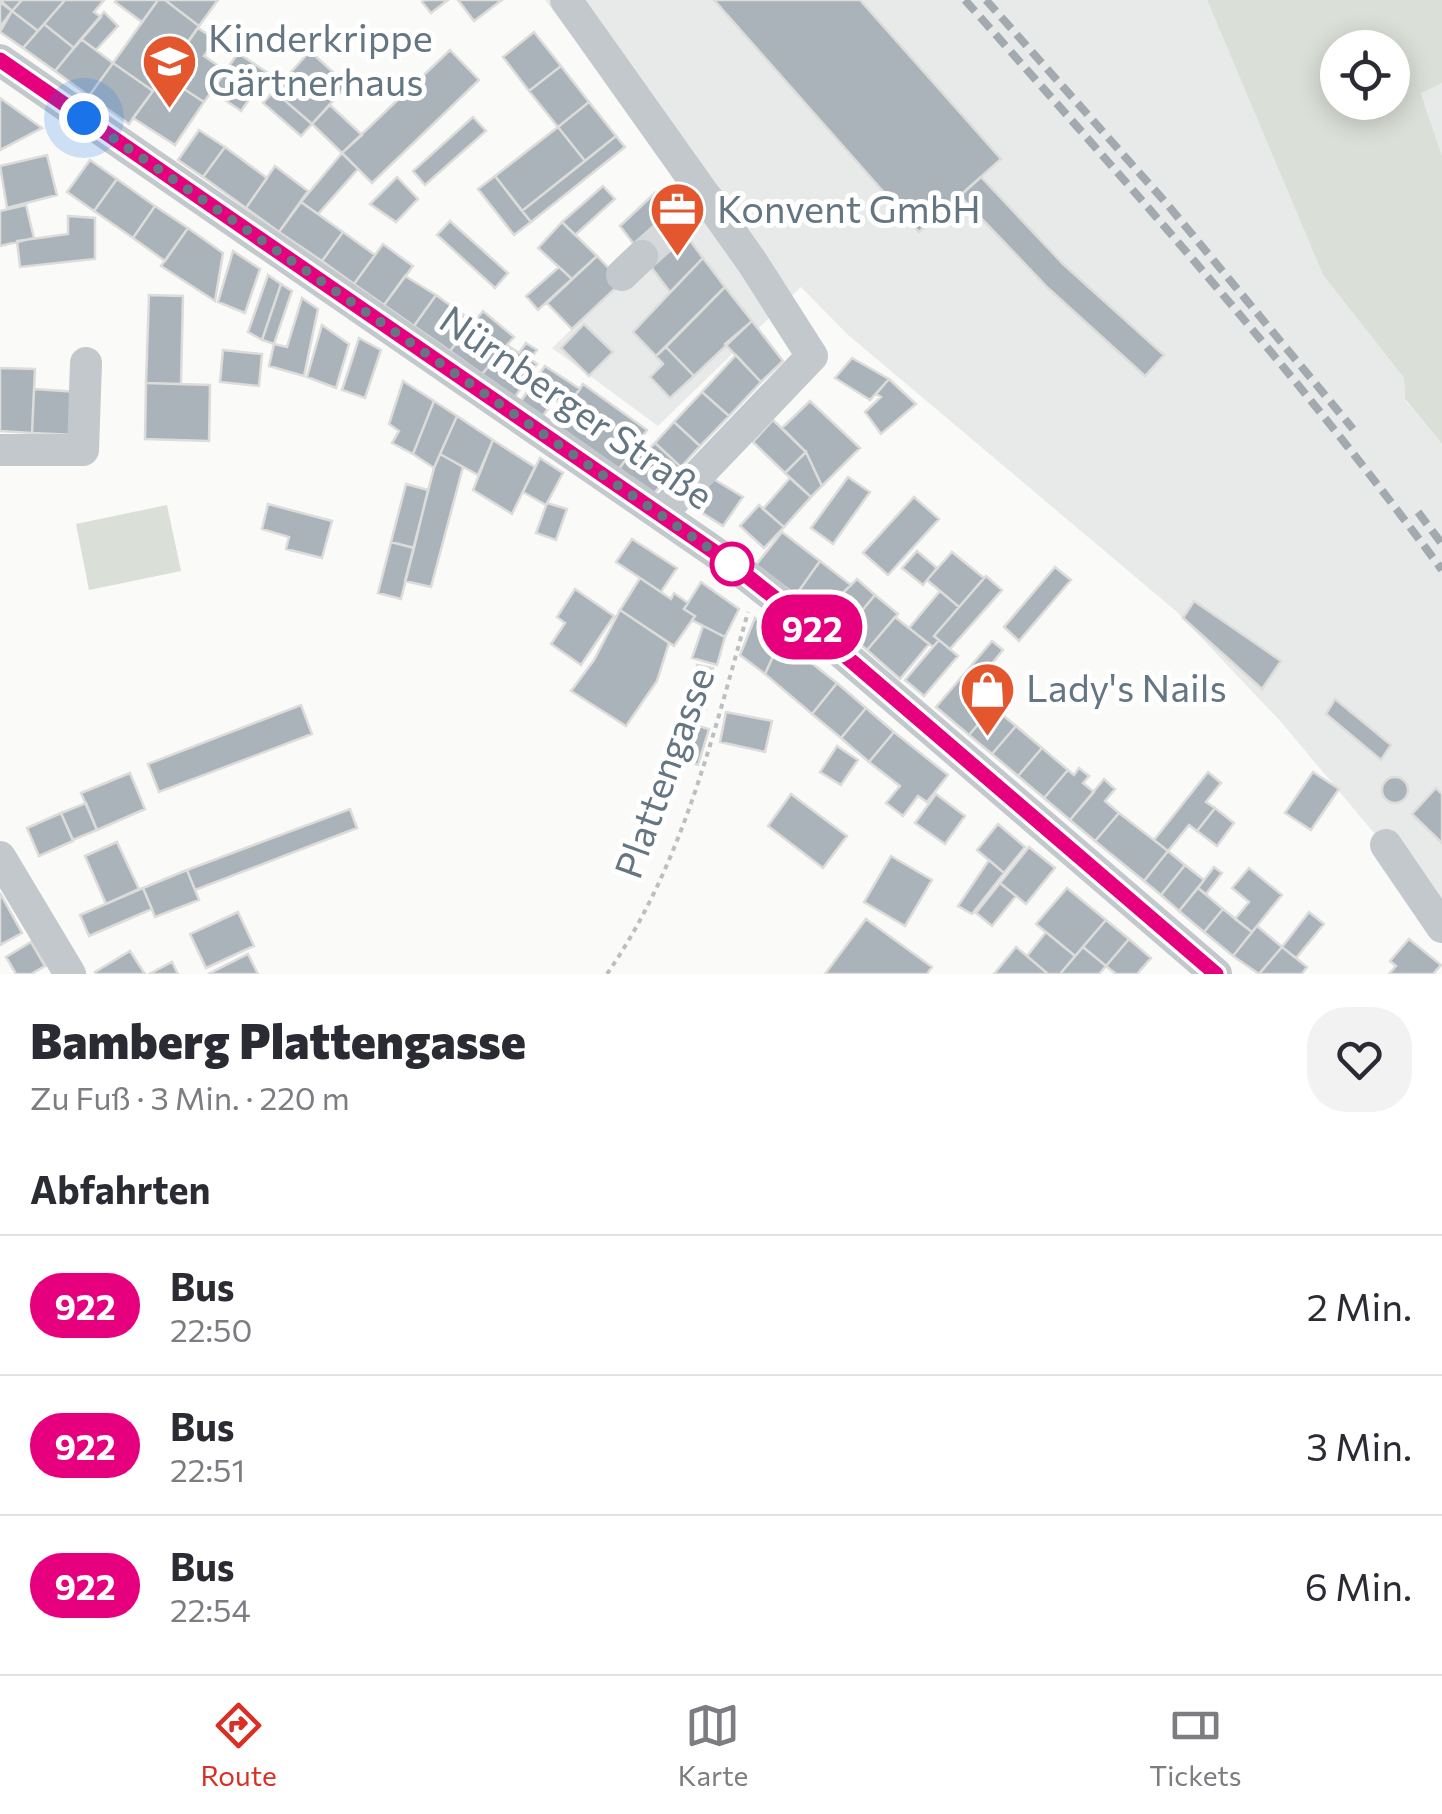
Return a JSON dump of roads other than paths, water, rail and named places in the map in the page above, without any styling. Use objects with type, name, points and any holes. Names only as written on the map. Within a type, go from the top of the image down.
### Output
[{"type":"street","points":[[566,0],[752,262],[812,356],[661,514]]},
{"type":"street","name":"Nürnberger Straße","points":[[0,60],[756,583],[1216,974]]},
{"type":"street","points":[[678,224],[706,198]]},
{"type":"street","points":[[0,450],[83,450],[86,363]]},
{"type":"street","points":[[1386,845],[1442,926]]},
{"type":"street","points":[[0,857],[70,974]]},
{"type":"tunnel","points":[[642,256],[678,224]]},
{"type":"railway","points":[[965,0],[1270,351],[1442,570]]},
{"type":"railway","points":[[986,0],[1167,204],[1353,429]]},
{"type":"railway","points":[[1418,512],[1442,544]]},
{"type":"place","name":"Kinderkrippe Gärtnerhaus","points":[[169,110]]},
{"type":"place","name":"Konvent GmbH","points":[[678,259]]},
{"type":"place","name":"Lady's Nails","points":[[987,738]]}]
